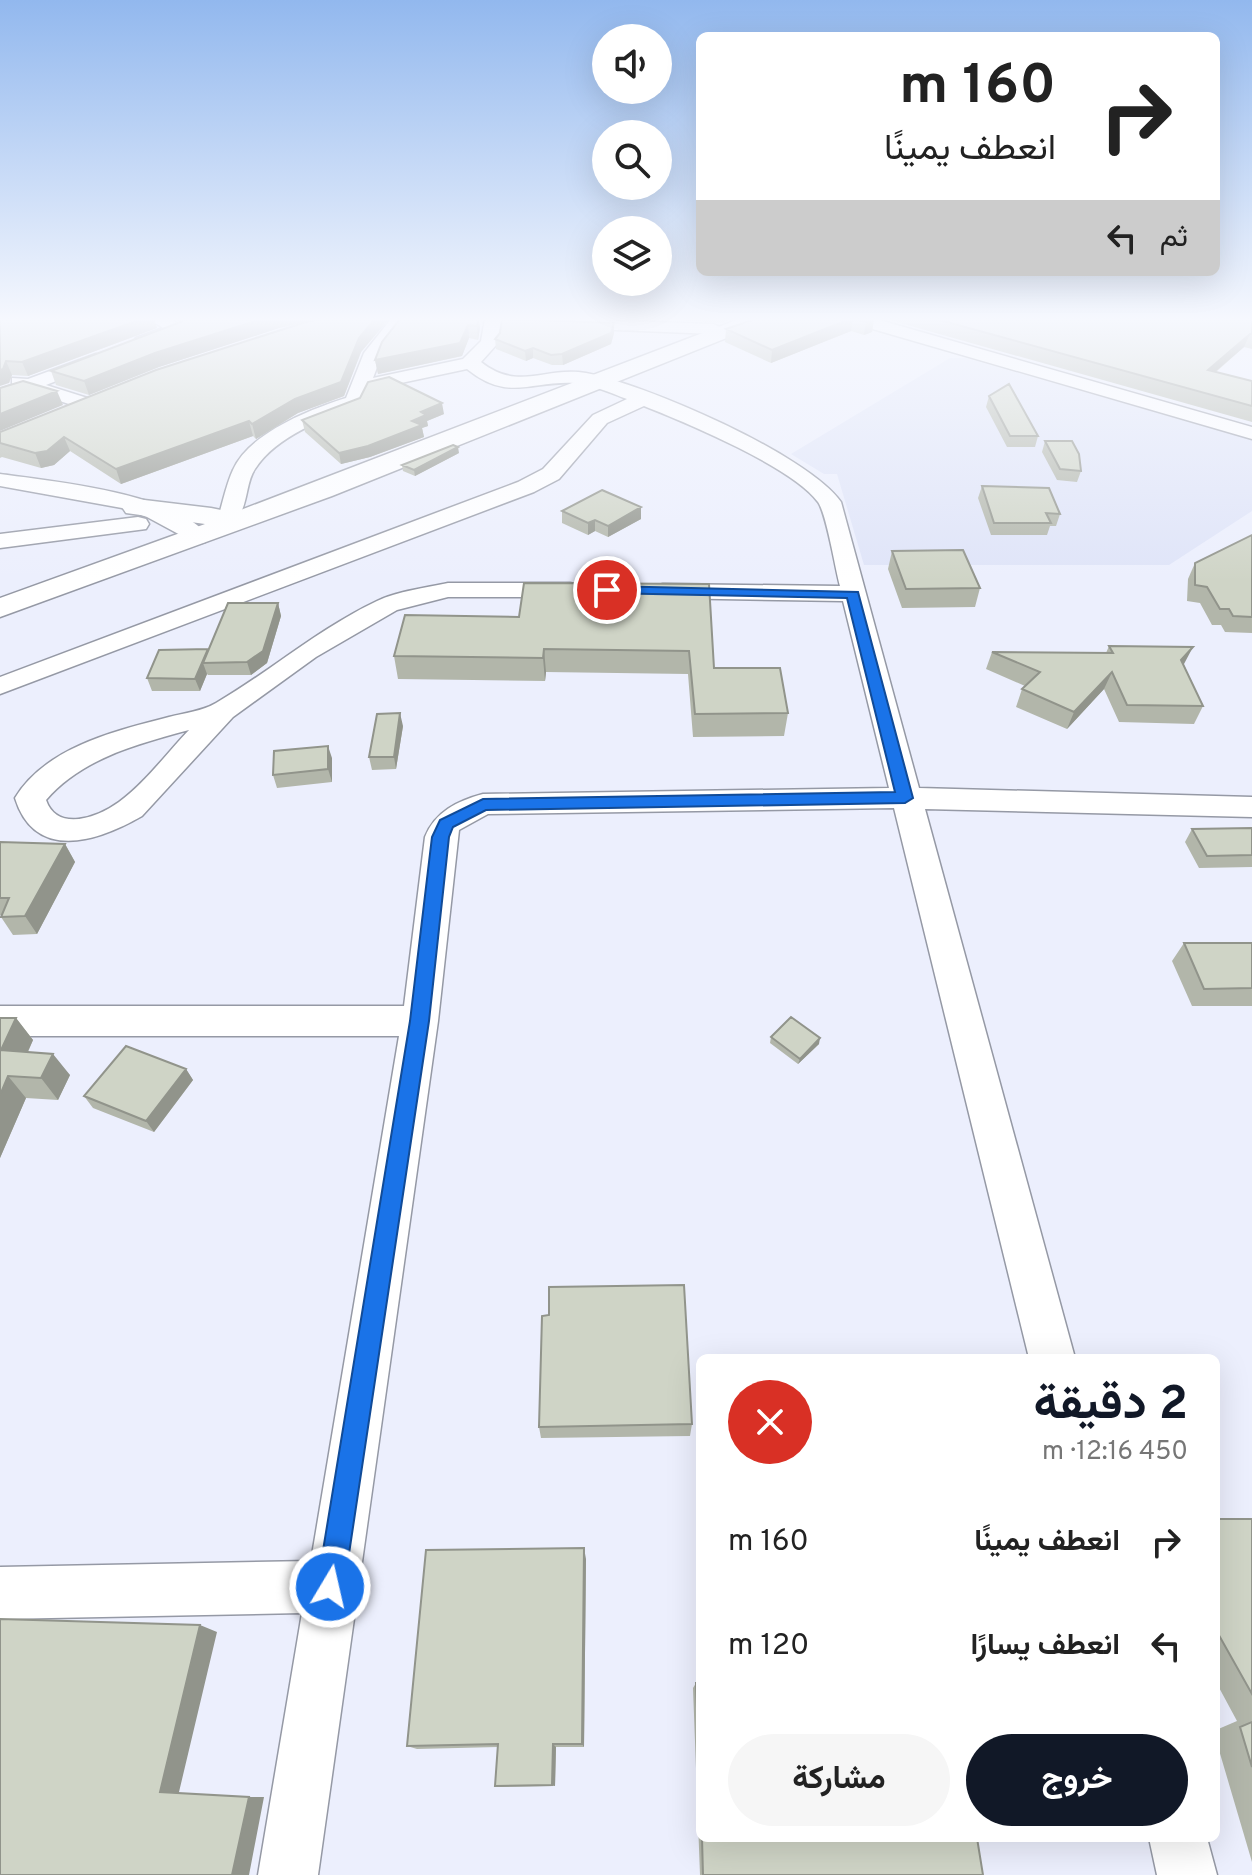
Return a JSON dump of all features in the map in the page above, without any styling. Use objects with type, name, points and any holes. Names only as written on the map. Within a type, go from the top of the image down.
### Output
[{"type":"main road","points":[[0,594],[140,525],[206,522],[521,406]]},
{"type":"main road","points":[[0,608],[140,525],[206,522],[521,406]]},
{"type":"street","points":[[0,441],[87,406]]},
{"type":"street","points":[[206,522],[253,457],[305,419],[341,406]]},
{"type":"street","points":[[0,686],[526,487],[551,474],[600,419],[627,406]]},
{"type":"street","points":[[663,406],[803,476],[820,489],[830,502],[1051,1354]]},
{"type":"street","points":[[1160,406],[1252,433]]},
{"type":"street","points":[[0,480],[111,498],[140,525]]},
{"type":"street","points":[[0,541],[140,525]]},
{"type":"street","points":[[223,711],[89,754],[40,783],[30,798],[32,810],[38,819],[50,827],[66,831],[82,830],[114,819],[131,809],[223,711],[307,651],[388,605],[417,595],[484,588],[592,590]]},
{"type":"street","points":[[638,591],[853,594]]},
{"type":"street","points":[[288,1875],[330,1587],[420,1021],[441,837],[446,824],[483,804],[905,798],[1252,807]]},
{"type":"street","points":[[0,1021],[420,1021]]},
{"type":"street","points":[[0,1593],[330,1587]]},
{"type":"street","points":[[1179,1842],[1187,1875]]},
{"type":"shaded area","points":[[870,406],[1135,406],[1252,440],[1252,511],[1169,565],[864,565],[837,474],[824,474],[791,454]]},
{"type":"building","points":[[0,406],[19,406],[0,414]]},
{"type":"building","points":[[64,406],[282,406],[252,424],[249,421],[116,469],[64,437],[47,451],[35,453],[0,443],[0,432]]},
{"type":"building","points":[[338,406],[434,406],[421,412],[426,415],[412,421],[422,425],[368,446],[339,453],[302,420]]},
{"type":"building","points":[[995,406],[1022,406],[1038,436],[1010,436]]},
{"type":"building","points":[[1045,441],[1072,441],[1079,454],[1081,471],[1060,469]]},
{"type":"building","points":[[453,445],[458,447],[414,470],[402,465]]},
{"type":"building","points":[[982,486],[1049,488],[1060,514],[1046,513],[1051,523],[994,523]]},
{"type":"building","points":[[602,490],[641,507],[608,526],[595,520],[588,523],[562,511]]},
{"type":"building","points":[[1252,535],[1252,617],[1233,616],[1229,609],[1220,609],[1207,587],[1195,585],[1195,563]]},
{"type":"building","points":[[963,550],[980,588],[906,589],[892,551]]},
{"type":"building","points":[[524,583],[709,584],[714,668],[780,668],[788,713],[695,714],[689,651],[544,649],[543,658],[394,656],[405,615],[519,617]]},
{"type":"building","points":[[228,603],[278,603],[263,651],[247,662],[203,663]]},
{"type":"building","points":[[1109,646],[1193,647],[1181,660],[1203,706],[1127,705],[1112,672],[1074,712],[1022,689],[1040,672],[992,652],[1113,653]]},
{"type":"building","points":[[208,649],[195,679],[147,678],[159,650]]},
{"type":"building","points":[[400,713],[394,757],[369,757],[377,714]]},
{"type":"building","points":[[328,746],[328,769],[273,775],[274,751]]},
{"type":"building","points":[[1252,828],[1252,855],[1207,856],[1192,829]]},
{"type":"building","points":[[0,842],[65,844],[25,916],[1,917],[9,898],[0,898]]},
{"type":"building","points":[[1184,943],[1252,943],[1252,988],[1204,989]]},
{"type":"building","points":[[791,1017],[820,1038],[800,1059],[771,1037]]},
{"type":"building","points":[[0,1018],[16,1018],[1,1050],[53,1054],[41,1078],[8,1076],[0,1095]]},
{"type":"building","points":[[126,1046],[186,1069],[146,1121],[84,1096]]},
{"type":"building","points":[[684,1285],[692,1424],[539,1427],[542,1316],[549,1315],[549,1287]]},
{"type":"building","points":[[1220,1519],[1252,1519],[1252,1694],[1220,1637]]},
{"type":"building","points":[[584,1548],[582,1744],[553,1744],[552,1785],[495,1786],[498,1744],[407,1746],[426,1550]]},
{"type":"building","points":[[0,1619],[200,1625],[160,1792],[249,1797],[232,1875],[0,1875]]},
{"type":"building","points":[[1252,1722],[1252,1767],[1240,1727]]},
{"type":"building","points":[[702,1842],[978,1842],[983,1875],[703,1875]]},
{"type":"route","points":[[330,1587],[420,1021],[441,837],[446,824],[483,804],[905,798],[853,594],[607,590]]}]
